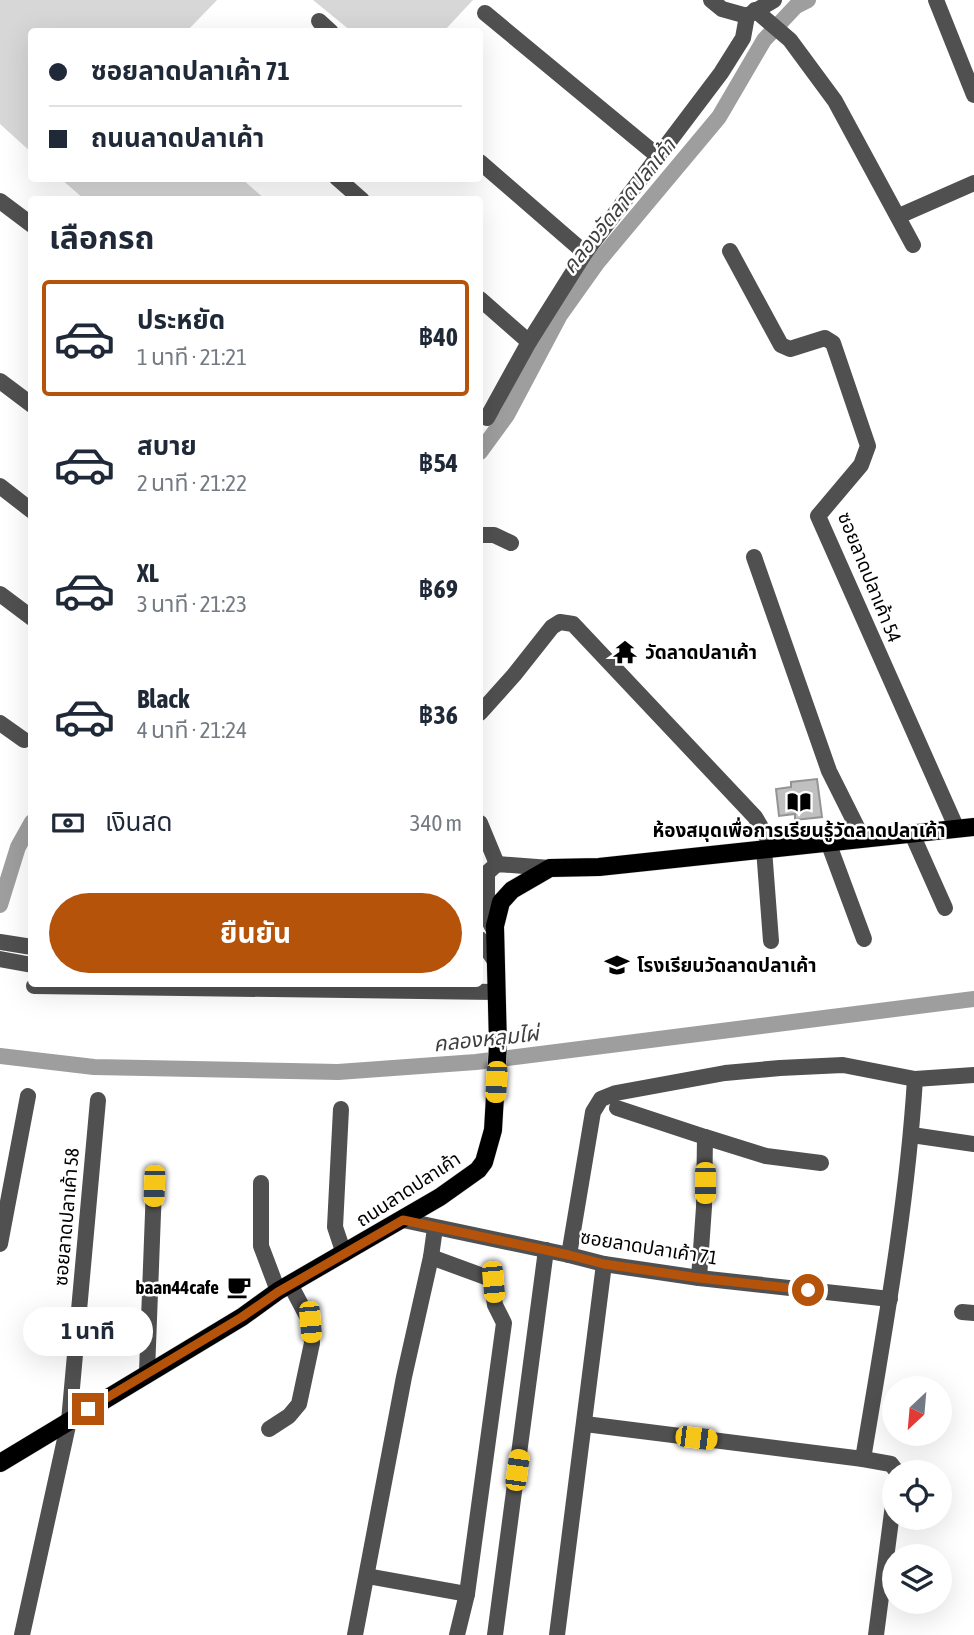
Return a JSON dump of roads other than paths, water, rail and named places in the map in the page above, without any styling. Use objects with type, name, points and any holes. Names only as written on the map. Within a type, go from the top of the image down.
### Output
[{"type":"main road","name":"ถนนลาดปลาเค้า","points":[[0,1463],[242,1317],[284,1288],[403,1220],[478,1170],[484,1163],[493,1130],[498,1045],[495,961],[487,935],[500,902],[522,884],[550,868],[598,867],[965,828]]},
{"type":"street","points":[[711,0],[722,9],[754,14],[790,40],[835,101],[913,246]]},
{"type":"street","points":[[487,418],[529,342],[585,253],[729,62],[754,14],[774,0]]},
{"type":"street","points":[[936,0],[973,92]]},
{"type":"street","points":[[485,13],[659,157]]},
{"type":"street","points":[[483,165],[585,253]]},
{"type":"street","points":[[342,182],[357,196]]},
{"type":"street","points":[[899,216],[974,183]]},
{"type":"street","points":[[0,201],[28,222]]},
{"type":"street","name":"ซอยลาดปลาเค้า 54","points":[[730,251],[781,345],[790,349],[825,338],[833,343],[868,446],[861,465],[818,516],[965,828]]},
{"type":"street","points":[[483,302],[529,342]]},
{"type":"street","points":[[0,381],[28,402]]},
{"type":"street","points":[[0,486],[28,503]]},
{"type":"street","points":[[483,535],[494,535],[512,543]]},
{"type":"street","points":[[754,557],[829,772],[863,839]]},
{"type":"street","points":[[0,594],[28,615]]},
{"type":"street","points":[[483,710],[552,627],[560,622],[573,624],[755,817],[769,848],[771,941]]},
{"type":"street","points":[[0,723],[24,740]]},
{"type":"street","points":[[483,830],[497,864]]},
{"type":"street","points":[[912,834],[945,908]]},
{"type":"street","points":[[828,842],[864,939]]},
{"type":"street","points":[[487,935],[483,888],[487,873],[497,864],[550,868]]},
{"type":"street","points":[[7,944],[28,947]]},
{"type":"street","points":[[5,961],[28,964]]},
{"type":"street","points":[[111,987],[496,992]]},
{"type":"street","points":[[569,1255],[593,1112],[601,1099],[615,1093],[726,1073],[780,1068],[843,1065],[915,1079],[974,1075]]},
{"type":"street","points":[[863,1459],[890,1299],[912,1135],[915,1079]]},
{"type":"street","points":[[0,1244],[28,1096]]},
{"type":"street","name":"ซอยลาดปลาเค้า 58","points":[[22,1635],[69,1421],[98,1100]]},
{"type":"street","points":[[617,1108],[766,1156],[821,1163]]},
{"type":"street","points":[[341,1109],[335,1227],[344,1254]]},
{"type":"street","points":[[912,1135],[974,1144]]},
{"type":"street","points":[[699,1278],[705,1137]]},
{"type":"street","points":[[261,1183],[261,1246],[284,1288],[310,1322],[312,1343],[299,1405],[289,1416],[269,1429]]},
{"type":"street","points":[[147,1372],[154,1186]]},
{"type":"street","name":"ซอยลาดปลาเค้า 71","points":[[403,1220],[604,1264],[699,1278],[890,1299]]},
{"type":"street","points":[[355,1635],[435,1228]]},
{"type":"street","points":[[495,1635],[546,1250]]},
{"type":"street","points":[[431,1257],[491,1279],[495,1303],[504,1323],[467,1594],[457,1635]]},
{"type":"street","points":[[557,1635],[604,1264]]},
{"type":"street","points":[[585,1424],[882,1462]]},
{"type":"street","points":[[876,1635],[890,1530]]},
{"type":"street","points":[[367,1576],[467,1594]]},
{"type":"waterway","name":"คลองวัดลาดปลาเค้า","points":[[483,448],[507,415],[560,315],[597,263],[719,117],[764,40],[796,6],[808,0]]},
{"type":"waterway","name":"คลองวัดลาดปลาเค้า","points":[[0,905],[18,847],[28,829]]},
{"type":"waterway","name":"คลองหลุมไผ่","points":[[0,1056],[94,1067],[338,1072],[476,1062],[974,999]]},
{"type":"place","name":"วัดลาดปลาเค้า","points":[[625,652]]},
{"type":"place","name":"ห้องสมุดเพื่อการเรียนรู้วัดลาดปลาเค้า","points":[[799,802]]},
{"type":"place","name":"โรงเรียนวัดลาดปลาเค้า","points":[[617,965]]},
{"type":"place","name":"baan44cafe","points":[[239,1287]]}]
